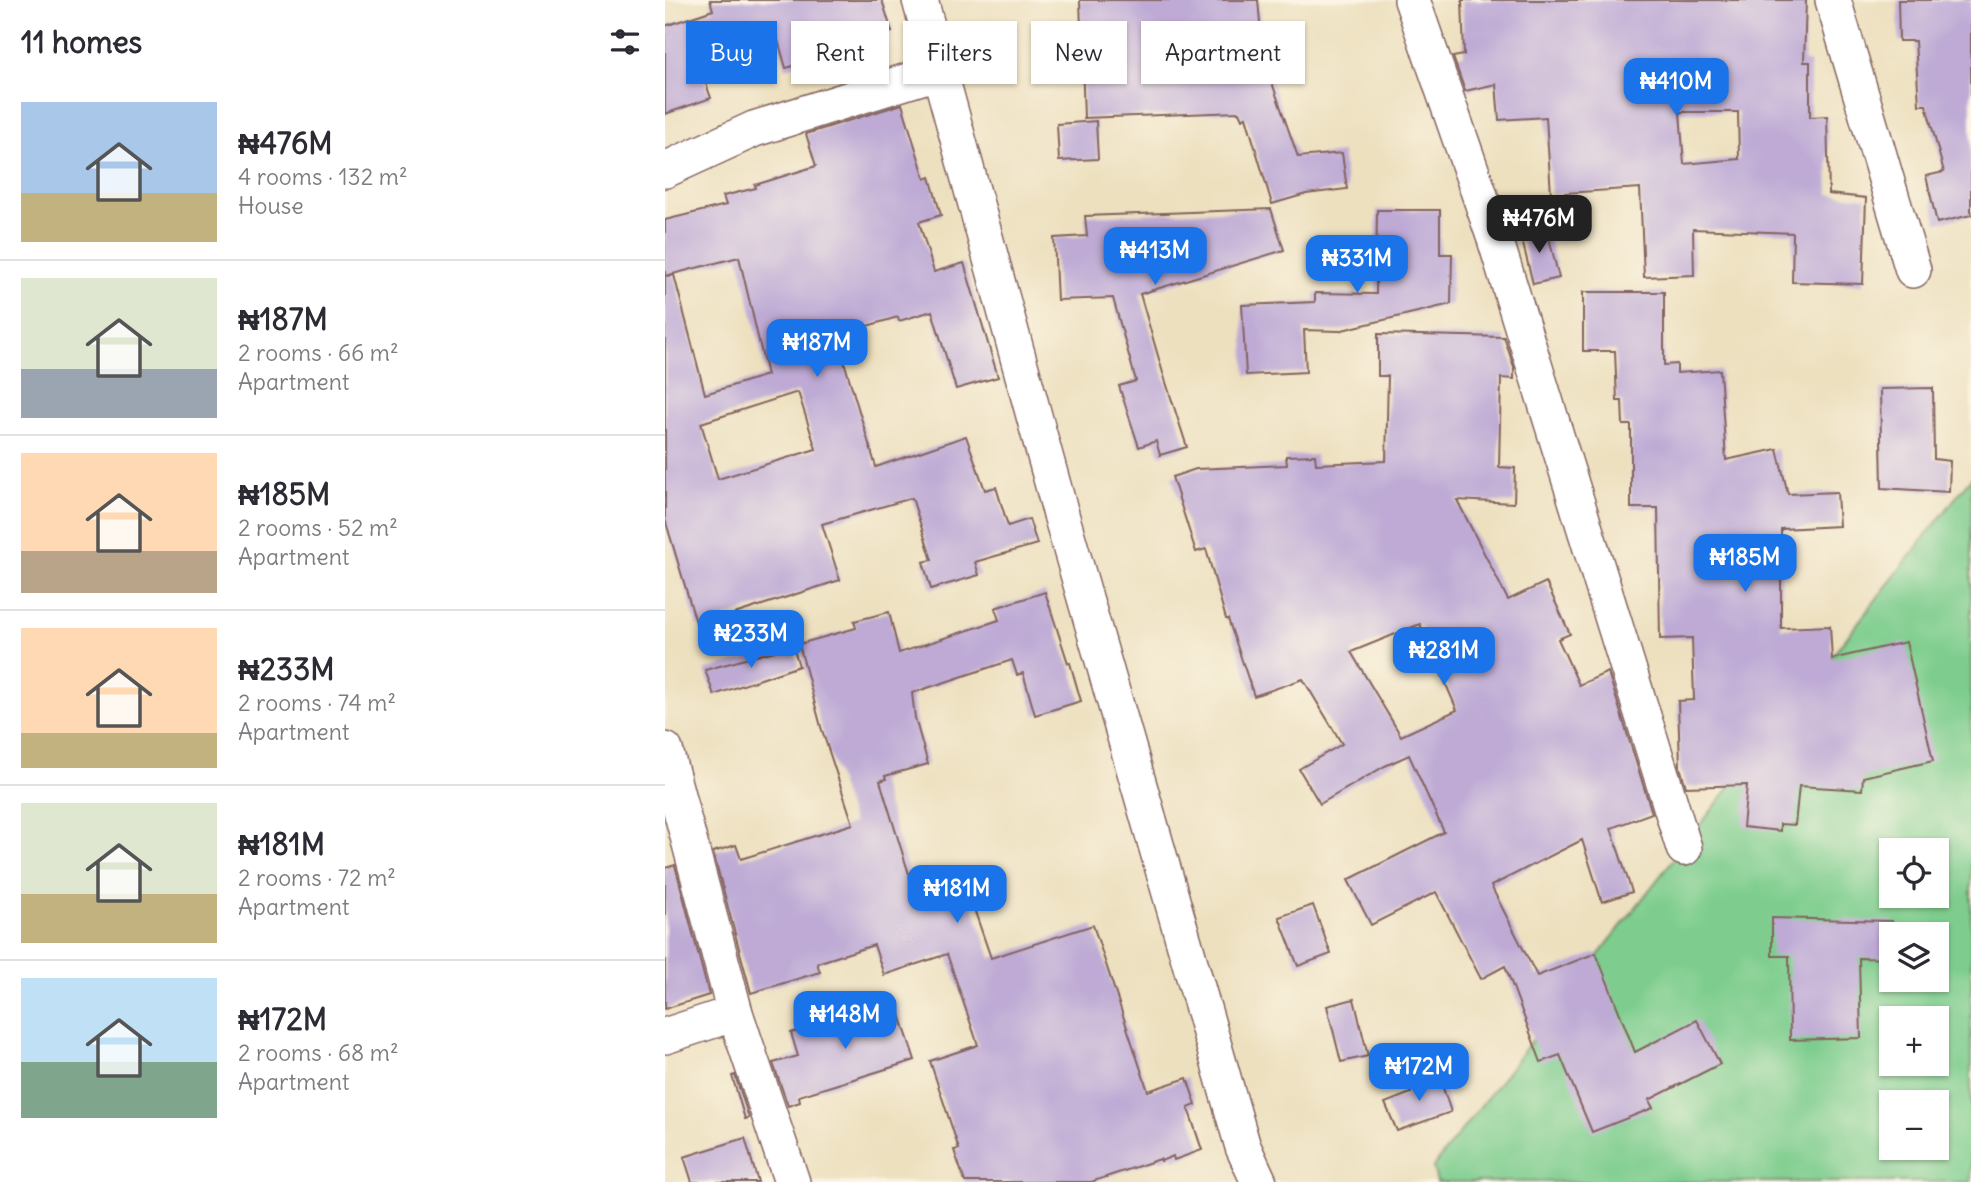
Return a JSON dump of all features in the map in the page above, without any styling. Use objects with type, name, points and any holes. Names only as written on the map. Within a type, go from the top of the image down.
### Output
[{"type":"street","points":[[921,0],[927,21]]},
{"type":"street","points":[[1412,0],[1495,239],[1684,848]]},
{"type":"street","points":[[1833,0],[1913,270]]},
{"type":"street","points":[[665,170],[754,130],[903,83]]},
{"type":"street","points":[[944,84],[1130,757],[1244,1147],[1259,1182]]},
{"type":"street","points":[[665,750],[734,1013],[792,1182]]},
{"type":"street","points":[[665,1036],[734,1013]]},
{"type":"green space","points":[[1971,478],[1971,1182],[1437,1182],[1433,1167]]},
{"type":"building","points":[[710,0],[882,0],[889,21],[791,21],[791,67],[786,68],[777,36],[777,21],[686,21],[686,84],[706,84],[711,98],[665,114],[665,26],[713,10]]},
{"type":"building","points":[[1080,0],[1258,0],[1260,21],[1141,21],[1141,84],[1272,84],[1298,157],[1342,153],[1347,189],[1306,194],[1272,204],[1246,117],[1242,119],[1239,112],[1084,118],[1083,84],[1127,84],[1127,21],[1081,21]]},
{"type":"building","points":[[1462,0],[1806,0],[1804,62],[1810,62],[1810,117],[1827,116],[1829,194],[1866,198],[1863,284],[1792,282],[1793,233],[1693,229],[1694,275],[1644,277],[1640,188],[1551,194],[1546,117],[1499,120],[1496,84],[1465,91],[1453,57],[1464,55]],"holes":[[[1680,112],[1738,112],[1739,159],[1684,164]]]},
{"type":"building","points":[[1898,0],[1971,0],[1971,215],[1937,223],[1926,176],[1944,172],[1926,105],[1919,105],[1915,41],[1899,41]]},
{"type":"building","points":[[902,104],[925,179],[930,177],[941,215],[919,222],[934,272],[964,263],[998,377],[956,389],[932,311],[899,321],[898,317],[836,335],[876,467],[966,436],[985,490],[996,487],[1008,526],[1029,519],[1037,544],[975,562],[979,575],[931,589],[923,562],[932,560],[912,498],[822,524],[840,580],[697,626],[665,519],[665,276],[665,220],[726,205],[723,196],[756,188],[755,185],[816,166],[806,134]],"holes":[[[739,257],[767,375],[705,394],[674,275],[665,276]],[[798,392],[816,449],[718,479],[701,423]]]},
{"type":"building","points":[[1096,121],[1098,159],[1059,161],[1057,124]]},
{"type":"building","points":[[1271,209],[1284,250],[1140,294],[1187,447],[1160,455],[1156,441],[1139,447],[1119,386],[1136,381],[1113,298],[1057,300],[1054,238],[1087,236],[1085,216]]},
{"type":"building","points":[[1377,210],[1440,210],[1440,254],[1452,254],[1451,304],[1338,331],[1304,330],[1306,372],[1246,375],[1242,305],[1315,302],[1315,293],[1376,294]]},
{"type":"building","points":[[1546,226],[1559,278],[1533,284],[1520,232]]},
{"type":"building","points":[[1583,292],[1664,292],[1664,365],[1677,364],[1677,373],[1720,370],[1726,460],[1777,449],[1788,494],[1837,492],[1839,526],[1781,529],[1781,628],[1830,626],[1832,659],[1906,642],[1933,761],[1863,777],[1862,790],[1799,786],[1795,825],[1780,824],[1780,831],[1743,827],[1747,785],[1686,787],[1680,767],[1678,701],[1694,700],[1692,638],[1660,639],[1658,508],[1631,508],[1631,425],[1623,425],[1622,401],[1617,401],[1615,351],[1583,351]]},
{"type":"building","points":[[1378,334],[1504,337],[1514,367],[1514,379],[1501,378],[1499,467],[1515,468],[1514,503],[1457,500],[1508,600],[1546,582],[1570,634],[1558,639],[1579,685],[1608,672],[1652,813],[1611,828],[1632,892],[1602,902],[1582,840],[1491,886],[1537,976],[1596,953],[1635,1052],[1697,1020],[1720,1064],[1649,1100],[1653,1108],[1592,1132],[1560,1055],[1541,1062],[1505,966],[1481,979],[1436,892],[1371,925],[1348,880],[1444,832],[1409,755],[1320,804],[1299,769],[1342,744],[1303,679],[1254,696],[1226,619],[1206,549],[1196,552],[1172,477],[1196,469],[1287,465],[1286,456],[1315,455],[1316,464],[1386,461],[1388,376],[1378,376]],"holes":[[[1420,624],[1457,710],[1401,736],[1351,652]]]},
{"type":"building","points":[[1933,388],[1934,459],[1950,461],[1949,492],[1882,488],[1880,389]]},
{"type":"building","points":[[1045,592],[1081,701],[1035,715],[1023,673],[1017,675],[1012,660],[912,693],[915,718],[928,764],[885,776],[886,779],[880,781],[913,887],[916,887],[918,893],[963,877],[991,958],[1093,925],[1148,1091],[1187,1078],[1196,1105],[1188,1108],[1202,1150],[1174,1160],[1173,1156],[1161,1161],[1160,1159],[1091,1182],[965,1182],[954,1150],[959,1149],[930,1061],[978,1045],[947,954],[884,975],[874,945],[817,963],[820,972],[751,993],[713,852],[736,845],[741,859],[853,824],[821,727],[799,644],[856,628],[854,621],[889,612],[899,653],[999,620],[995,608]]},
{"type":"building","points":[[793,646],[799,666],[714,695],[705,670]]},
{"type":"building","points":[[675,865],[709,995],[665,1009],[665,868]]},
{"type":"building","points":[[1313,905],[1331,954],[1298,966],[1279,917]]},
{"type":"building","points":[[1772,918],[1892,921],[1879,922],[1879,959],[1859,958],[1861,1038],[1790,1040],[1789,956],[1772,956]]},
{"type":"building","points":[[1354,999],[1368,1056],[1341,1062],[1327,1006]]},
{"type":"building","points":[[895,1000],[915,1060],[799,1096],[800,1102],[788,1106],[773,1063],[798,1056],[791,1033]]},
{"type":"building","points":[[1438,1073],[1451,1112],[1397,1131],[1385,1103],[1411,1093],[1407,1084]]},
{"type":"building","points":[[735,1075],[749,1118],[745,1119],[732,1076]]},
{"type":"building","points":[[745,1138],[758,1182],[692,1182],[684,1157]]}]
